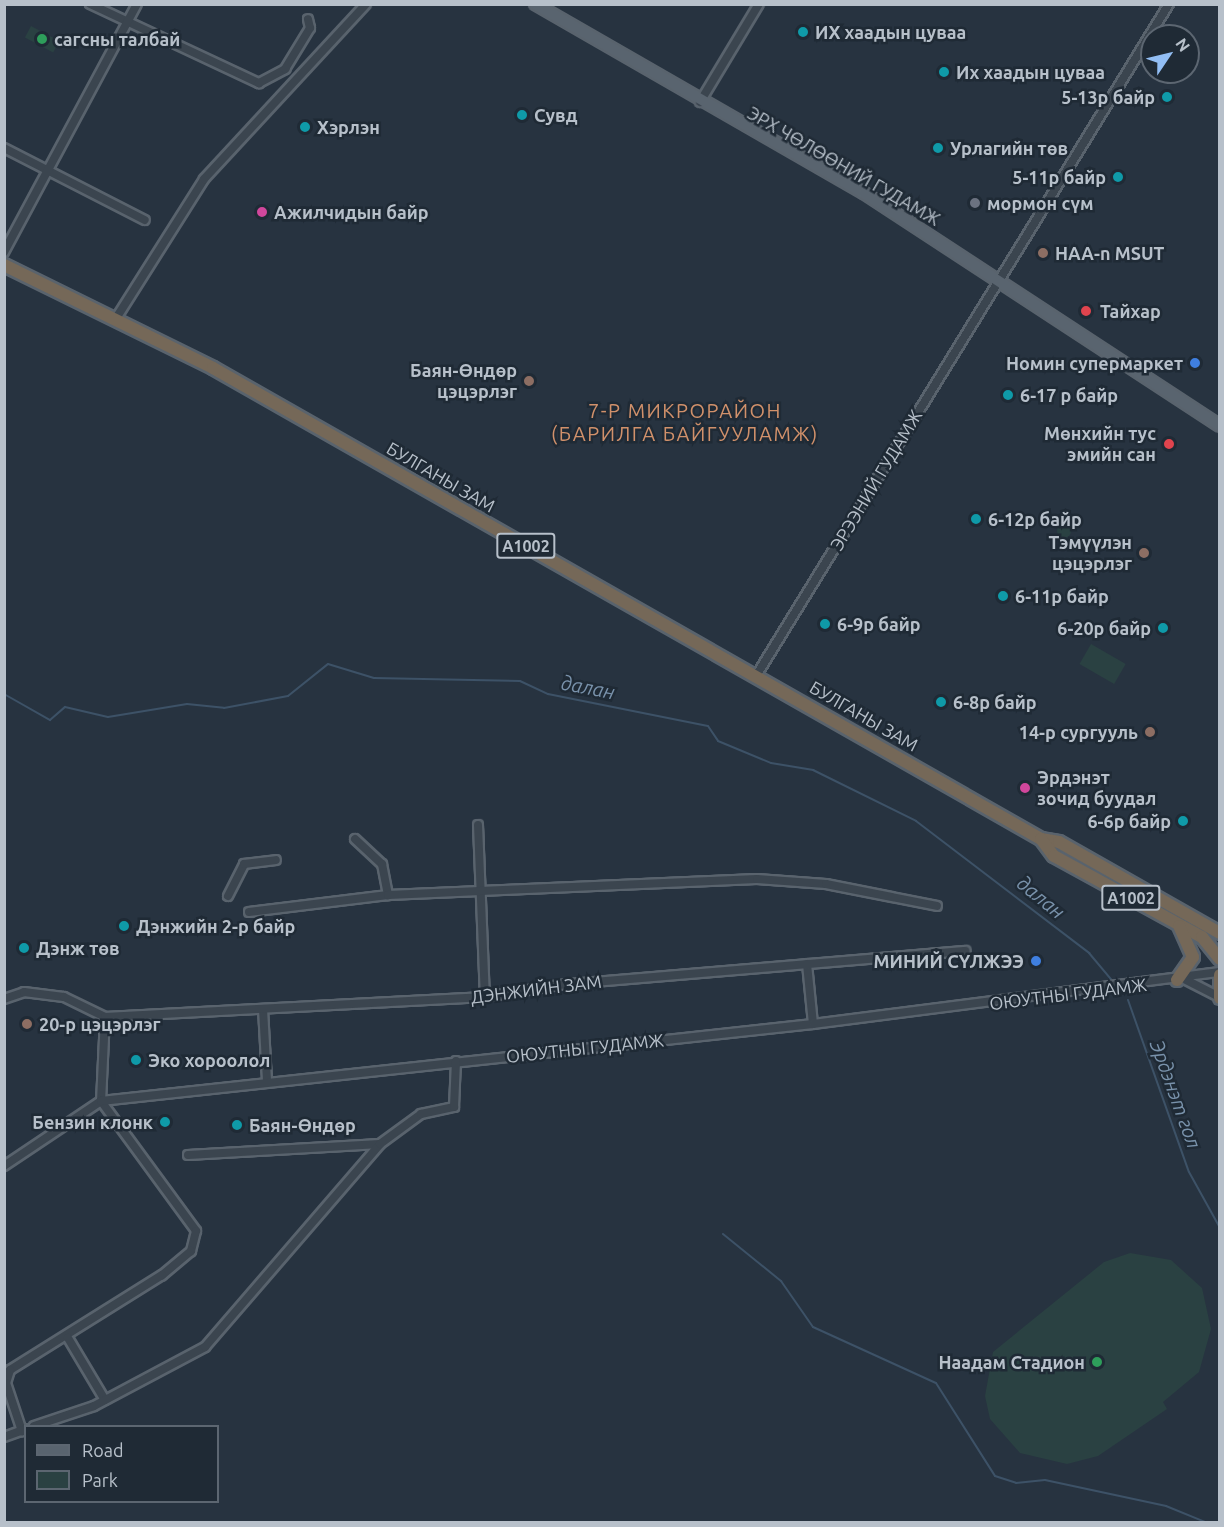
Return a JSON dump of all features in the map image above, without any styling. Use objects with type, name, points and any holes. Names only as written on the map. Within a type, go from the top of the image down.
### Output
[{"type":"highway","name":"БУЛГАНЫ ЗАМ","points":[[4,265],[213,368],[1041,839],[1059,842],[1220,933]]},
{"type":"highway","name":"БУЛГАНЫ ЗАМ","points":[[1041,839],[1054,856],[1176,922],[1209,943],[1220,959]]},
{"type":"highway","points":[[1176,922],[1194,957],[1181,980]]},
{"type":"highway","points":[[1219,998],[1220,973]]},
{"type":"main road","name":"ЭРХ ЧӨЛӨӨНИЙ ГУДАМЖ","points":[[535,4],[700,102],[864,193],[996,284],[1220,426]]},
{"type":"street","points":[[90,4],[259,83],[285,69],[310,28],[308,19]]},
{"type":"street","points":[[4,252],[137,4]]},
{"type":"street","points":[[115,320],[204,179],[366,4]]},
{"type":"street","points":[[700,102],[759,4]]},
{"type":"street","name":"ЭРЭЭНИЙ ГУДАМЖ","points":[[756,676],[1169,4]]},
{"type":"street","points":[[4,147],[145,220]]},
{"type":"street","points":[[478,825],[484,891],[485,997]]},
{"type":"street","points":[[355,839],[382,864],[388,895]]},
{"type":"street","points":[[228,896],[244,864],[276,860]]},
{"type":"street","points":[[249,912],[388,895],[758,879],[826,884],[937,906]]},
{"type":"street","name":"ДЭНЖИЙН ЗАМ","points":[[105,1017],[485,997],[807,964],[966,951]]},
{"type":"street","points":[[807,964],[813,1024]]},
{"type":"street","name":"ОЮУТНЫ ГУДАМЖ","points":[[4,1166],[101,1101],[267,1081],[813,1024],[1181,980],[1220,973]]},
{"type":"street","points":[[1181,980],[1219,998]]},
{"type":"street","points":[[4,999],[24,992],[64,997],[105,1017],[101,1101],[196,1231],[191,1251],[162,1275],[120,1298],[68,1338],[16,1365],[7,1377],[24,1430],[4,1437]]},
{"type":"street","points":[[263,1009],[267,1081]]},
{"type":"street","points":[[37,1425],[105,1400],[205,1347],[380,1144],[422,1114],[454,1107],[456,1061]]},
{"type":"street","points":[[188,1155],[380,1144]]},
{"type":"street","points":[[68,1338],[105,1400]]},
{"type":"green space","name":"сагсны талбай","points":[[31,26],[59,41],[53,53],[25,37]]},
{"type":"green space","points":[[1061,524],[1067,524],[1071,531],[1067,538],[1061,538],[1057,534],[1057,528]]},
{"type":"green space","points":[[1091,644],[1126,664],[1114,684],[1080,664]]},
{"type":"green space","name":"Наадам Стадион","points":[[1130,1253],[1171,1260],[1202,1288],[1211,1329],[1199,1372],[1163,1402],[1167,1409],[1098,1456],[1067,1464],[1020,1453],[990,1419],[985,1396],[993,1352],[1104,1262]]},
{"type":"waterway","name":"далан","points":[[4,694],[50,720],[65,707],[108,717],[187,704],[224,708],[288,696],[328,664],[374,678],[520,681],[548,694],[708,726],[718,741],[771,763],[813,770],[916,821],[1089,953],[1113,982]]},
{"type":"waterway","name":"Эрдэнэт гол","points":[[1128,1000],[1189,1172],[1220,1228]]},
{"type":"waterway","points":[[723,1234],[781,1281],[813,1327],[936,1383],[995,1476],[1016,1483],[1045,1480],[1166,1506],[1205,1522]]},
{"type":"place","name":"ИХ хаадын цуваа","points":[[803,32]]},
{"type":"place","name":"сагсны талбай","points":[[42,39]]},
{"type":"place","name":"Их хаадын цуваа","points":[[944,72]]},
{"type":"place","name":"5-13р байр","points":[[1167,97]]},
{"type":"place","name":"Сувд","points":[[522,115]]},
{"type":"place","name":"Хэрлэн","points":[[305,127]]},
{"type":"place","name":"Урлагийн төв","points":[[938,148]]},
{"type":"place","name":"5-11р байр","points":[[1118,177]]},
{"type":"place","name":"мормон сүм","points":[[975,203]]},
{"type":"place","name":"Ажилчидын байр","points":[[262,212]]},
{"type":"place","name":"HAA-n MSUT","points":[[1043,253]]},
{"type":"place","name":"Тайхар","points":[[1086,311]]},
{"type":"place","name":"Номин супермаркет","points":[[1195,363]]},
{"type":"place","name":"Баян-Өндөр цэцэрлэг","points":[[529,381]]},
{"type":"place","name":"6-17 р байр","points":[[1008,395]]},
{"type":"place","name":"Мөнхийн тус эмийн сан","points":[[1169,444]]},
{"type":"place","name":"6-12р байр","points":[[976,519]]},
{"type":"place","name":"Тэмүүлэн цэцэрлэг","points":[[1144,553]]},
{"type":"place","name":"6-11р байр","points":[[1003,596]]},
{"type":"place","name":"6-9р байр","points":[[825,624]]},
{"type":"place","name":"6-20р байр","points":[[1163,628]]},
{"type":"place","name":"6-8р байр","points":[[941,702]]},
{"type":"place","name":"14-р сургууль","points":[[1150,732]]},
{"type":"place","name":"Эрдэнэт зочид буудал","points":[[1025,788]]},
{"type":"place","name":"6-6р байр","points":[[1183,821]]},
{"type":"place","name":"Дэнжийн 2-р байр","points":[[124,926]]},
{"type":"place","name":"Дэнж төв","points":[[24,948]]},
{"type":"place","name":"МИНИЙ СҮЛЖЭЭ","points":[[1036,961]]},
{"type":"place","name":"20-р цэцэрлэг","points":[[27,1024]]},
{"type":"place","name":"Эко хороолол","points":[[136,1060]]},
{"type":"place","name":"Бензин клонк","points":[[165,1122]]},
{"type":"place","name":"Баян-Өндөр","points":[[237,1125]]},
{"type":"place","name":"Наадам Стадион","points":[[1097,1362]]},
{"type":"district","name":"7-Р МИКРОРАЙОН (БАРИЛГА БАЙГУУЛАМЖ)","points":[[685,422]]}]
